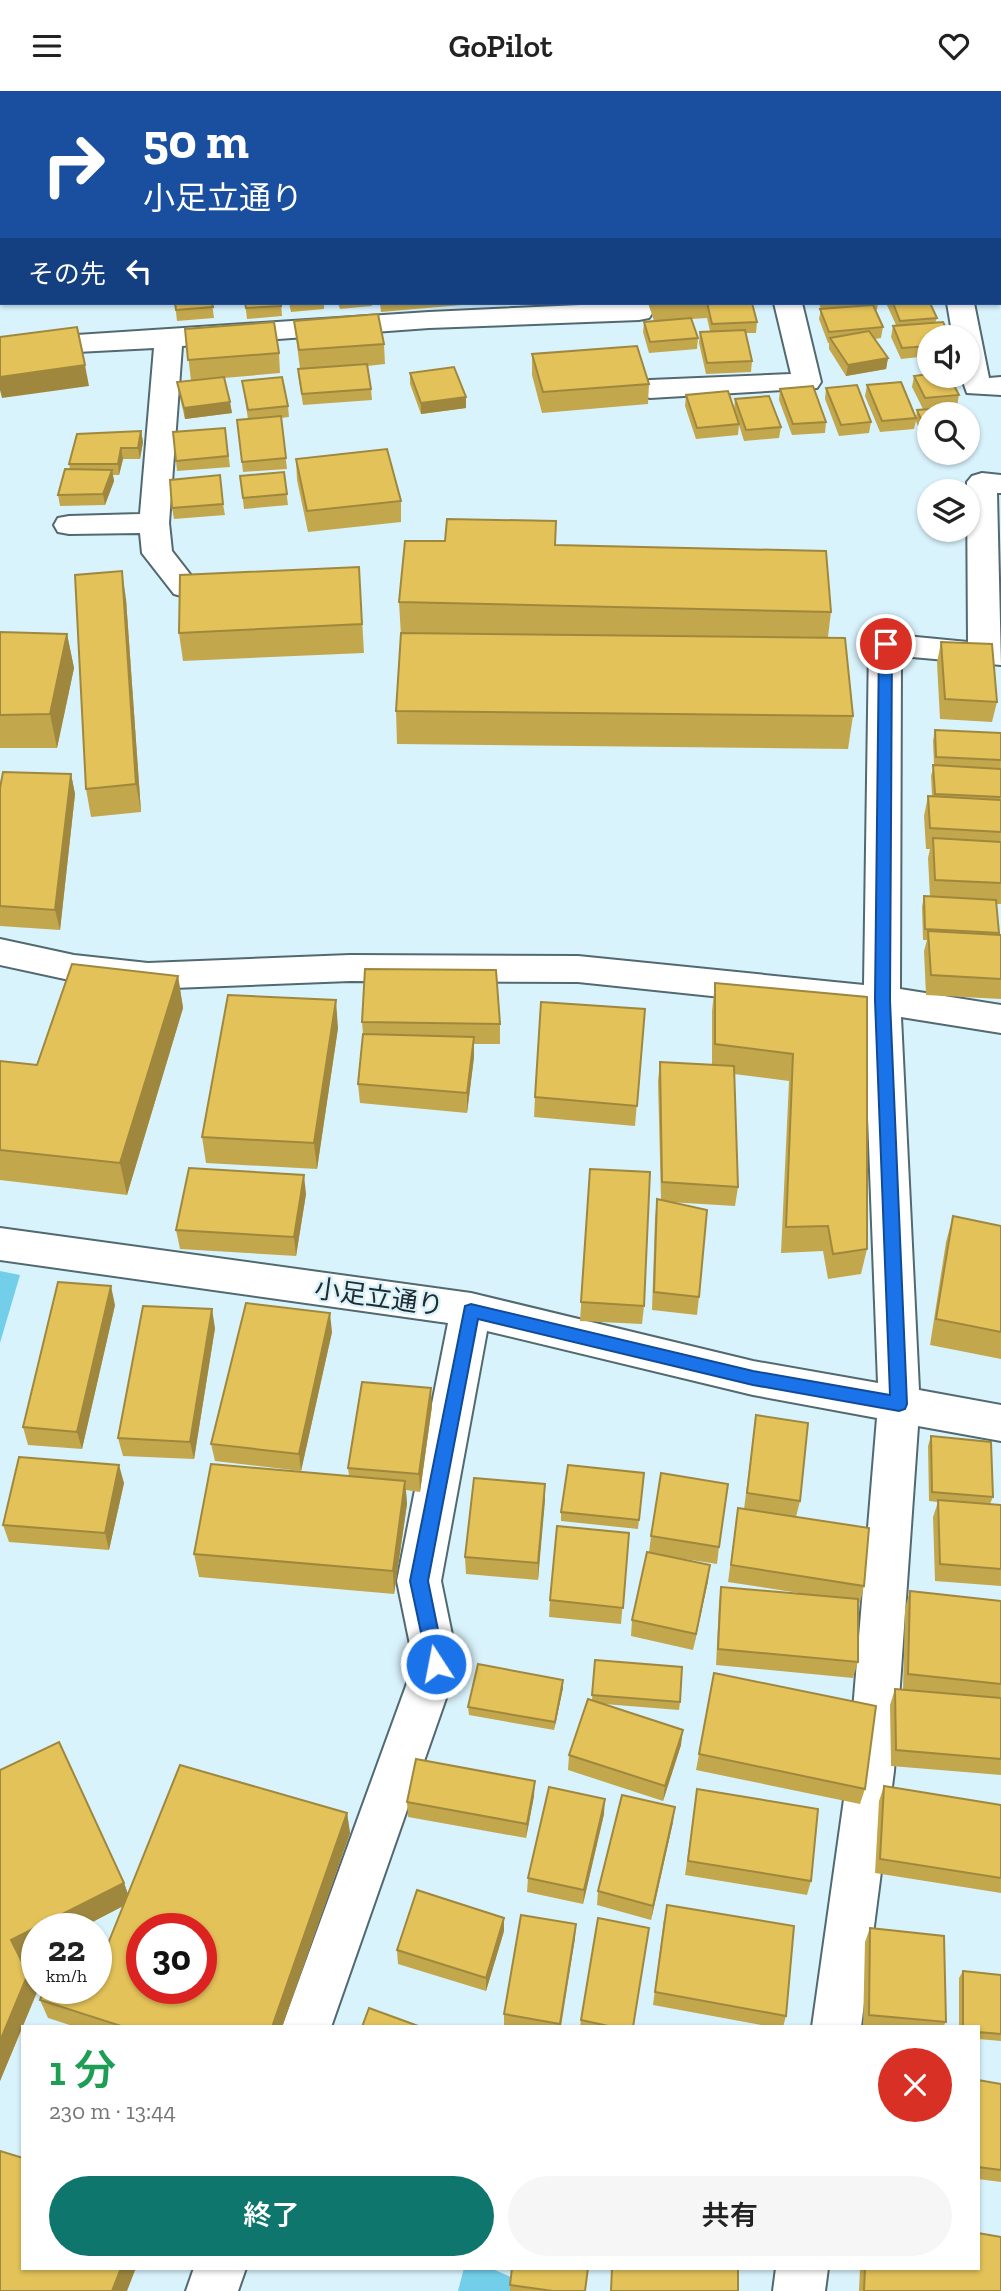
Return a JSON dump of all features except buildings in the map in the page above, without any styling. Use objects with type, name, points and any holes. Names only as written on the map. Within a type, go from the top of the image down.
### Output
[{"type":"street","points":[[0,348],[429,320],[639,312],[637,305]]},
{"type":"street","points":[[650,389],[807,382],[788,305]]},
{"type":"street","points":[[960,305],[964,325]]},
{"type":"street","points":[[169,339],[154,523],[157,553],[185,587]]},
{"type":"street","points":[[980,387],[1001,386]]},
{"type":"street","points":[[835,2025],[871,1771],[899,1404],[882,1000],[886,644],[993,655],[982,482],[1001,484]]},
{"type":"street","points":[[69,526],[154,523]]},
{"type":"street","points":[[0,952],[74,968],[148,976],[350,968],[578,969],[882,1000],[1001,1019]]},
{"type":"street","name":"小足立通り","points":[[0,1244],[471,1310],[753,1378],[1001,1423]]},
{"type":"street","points":[[307,2025],[436,1664],[419,1581],[471,1310]]},
{"type":"street","points":[[212,2291],[219,2270]]},
{"type":"street","points":[[799,2291],[802,2270]]},
{"type":"shaded area","points":[[0,1271],[20,1275],[0,1343]]},
{"type":"shaded area","points":[[463,2270],[495,2270],[544,2291],[458,2291]]},
{"type":"route","points":[[436,1664],[419,1581],[471,1310],[753,1378],[899,1404],[882,1000],[886,644]]}]
